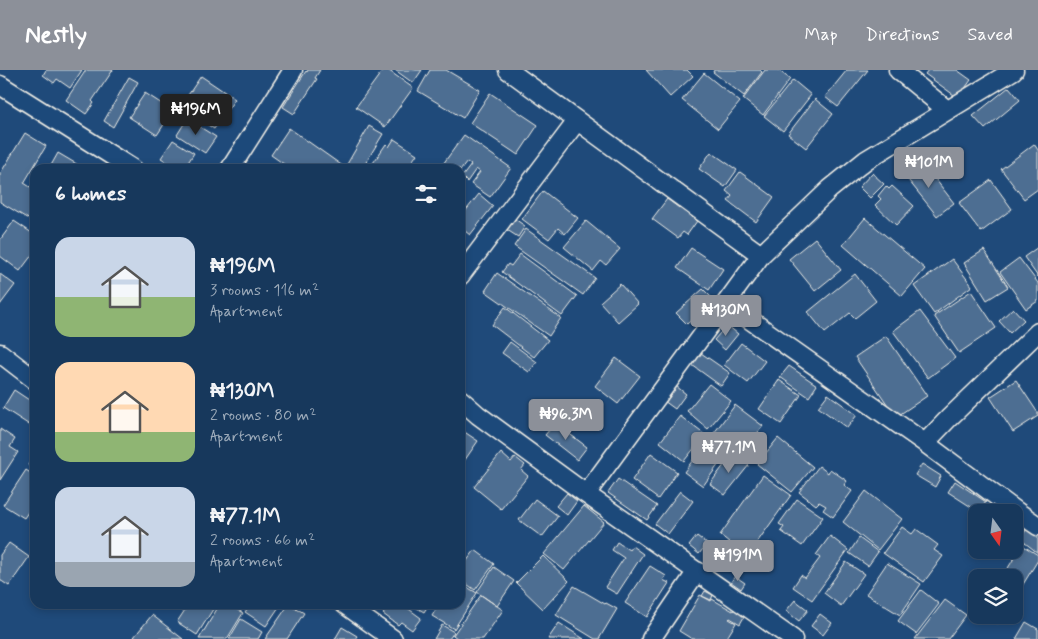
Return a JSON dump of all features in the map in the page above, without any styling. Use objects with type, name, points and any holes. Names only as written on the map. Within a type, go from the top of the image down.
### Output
[{"type":"street","points":[[8,70],[0,84],[126,164]]},
{"type":"street","points":[[233,164],[293,70]]},
{"type":"street","points":[[508,70],[761,255]]},
{"type":"street","points":[[898,70],[948,110]]},
{"type":"street","points":[[586,494],[761,255],[830,189],[866,160],[1014,70]]},
{"type":"street","points":[[465,269],[577,121]]},
{"type":"street","points":[[726,303],[925,443],[1038,526]]},
{"type":"street","points":[[925,443],[1038,332]]},
{"type":"street","points":[[0,353],[30,376]]},
{"type":"street","points":[[465,403],[586,494],[793,639]]},
{"type":"street","points":[[652,639],[697,571]]},
{"type":"street","points":[[350,609],[383,636]]},
{"type":"building","points":[[46,70],[82,70],[70,88],[57,79],[54,83],[43,75]]},
{"type":"building","points":[[86,70],[113,70],[92,101],[94,103],[86,114],[66,100]]},
{"type":"building","points":[[308,70],[320,70],[315,78],[317,79],[294,114],[283,107]]},
{"type":"building","points":[[383,70],[388,70],[413,88],[385,127],[356,107]]},
{"type":"building","points":[[395,70],[422,70],[413,83]]},
{"type":"building","points":[[430,70],[446,70],[480,90],[463,118],[418,91]]},
{"type":"building","points":[[646,70],[687,70],[693,76],[670,97]]},
{"type":"building","points":[[714,70],[760,70],[762,72],[744,96],[713,72]]},
{"type":"building","points":[[765,70],[778,70],[790,79],[763,115],[743,99]]},
{"type":"building","points":[[847,70],[868,70],[838,107],[825,97]]},
{"type":"building","points":[[928,70],[957,70],[971,80],[958,98],[925,74]]},
{"type":"building","points":[[704,73],[740,102],[718,129],[682,100]]},
{"type":"building","points":[[201,76],[235,99],[214,129],[180,107]]},
{"type":"building","points":[[129,77],[138,82],[113,127],[104,121]]},
{"type":"building","points":[[793,80],[811,95],[783,131],[764,116]]},
{"type":"building","points":[[1009,87],[1020,100],[985,129],[973,116]]},
{"type":"building","points":[[145,93],[173,111],[157,135],[129,117]]},
{"type":"building","points":[[490,93],[538,125],[518,155],[470,123]]},
{"type":"building","points":[[815,99],[833,114],[806,148],[788,134]]},
{"type":"building","points":[[187,119],[216,137],[205,153],[177,135]]},
{"type":"building","points":[[369,126],[383,134],[365,164],[347,164]]},
{"type":"building","points":[[289,128],[340,164],[284,164],[271,155]]},
{"type":"building","points":[[25,133],[46,146],[35,164],[30,164],[30,173],[24,183],[30,187],[30,220],[0,202],[0,174]]},
{"type":"building","points":[[464,135],[511,168],[490,197],[471,184],[480,172],[476,169],[467,182],[465,180],[465,173],[471,165],[467,162],[465,165],[443,164]]},
{"type":"building","points":[[394,139],[417,154],[410,164],[372,164],[386,144],[389,147]]},
{"type":"building","points":[[173,140],[194,153],[187,164],[170,164],[161,158]]},
{"type":"building","points":[[1034,144],[1038,150],[1038,189],[1024,199],[1001,169]]},
{"type":"building","points":[[711,152],[737,170],[725,187],[699,169]]},
{"type":"building","points":[[58,153],[77,164],[52,164]]},
{"type":"building","points":[[922,162],[954,203],[937,216],[905,176]]},
{"type":"building","points":[[740,172],[774,197],[756,222],[728,201],[732,196],[726,191]]},
{"type":"building","points":[[872,173],[884,184],[870,198],[859,187]]},
{"type":"building","points":[[991,180],[1012,209],[981,232],[959,203]]},
{"type":"building","points":[[886,186],[889,189],[892,186],[914,206],[896,225],[875,205],[881,199],[878,196]]},
{"type":"building","points":[[543,191],[578,218],[565,234],[558,228],[549,239],[522,219]]},
{"type":"building","points":[[479,194],[493,206],[470,235],[465,231],[465,212]]},
{"type":"building","points":[[667,199],[697,221],[687,235],[683,232],[678,238],[652,219]]},
{"type":"building","points":[[512,217],[525,226],[518,237],[504,228]]},
{"type":"building","points":[[865,218],[925,269],[902,296],[843,245]]},
{"type":"building","points":[[14,221],[30,232],[30,258],[20,271],[0,256],[0,240]]},
{"type":"building","points":[[586,221],[620,249],[606,265],[601,261],[593,271],[564,247]]},
{"type":"building","points":[[526,229],[595,278],[583,295],[514,246]]},
{"type":"building","points":[[815,238],[841,270],[815,291],[789,259]]},
{"type":"building","points":[[1038,247],[1038,277],[1024,257]]},
{"type":"building","points":[[691,248],[723,269],[709,290],[677,268]]},
{"type":"building","points":[[984,250],[1008,287],[987,300],[964,263]]},
{"type":"building","points":[[520,254],[577,296],[562,316],[502,272],[508,264],[511,266]]},
{"type":"building","points":[[1019,258],[1038,283],[1038,301],[1026,309],[1000,272]]},
{"type":"building","points":[[952,259],[972,286],[934,314],[914,286]]},
{"type":"building","points":[[497,273],[561,318],[549,336],[485,291]]},
{"type":"building","points":[[0,274],[15,285],[0,305]]},
{"type":"building","points":[[855,274],[876,301],[855,318],[850,313],[825,333],[808,312]]},
{"type":"building","points":[[620,284],[638,304],[618,322],[600,302]]},
{"type":"building","points":[[703,289],[713,299],[687,324],[676,313]]},
{"type":"building","points":[[971,291],[996,328],[959,353],[934,316]]},
{"type":"building","points":[[505,307],[548,340],[534,357],[492,325]]},
{"type":"building","points":[[1013,308],[1024,320],[1010,333],[999,321]]},
{"type":"building","points":[[920,311],[955,358],[928,378],[893,331]]},
{"type":"building","points":[[727,325],[738,334],[725,350],[714,340]]},
{"type":"building","points":[[886,336],[927,396],[896,417],[855,357]]},
{"type":"building","points":[[510,342],[537,362],[529,372],[502,353]]},
{"type":"building","points":[[741,343],[765,361],[748,383],[724,365]]},
{"type":"building","points":[[701,353],[730,373],[721,386],[692,365]]},
{"type":"building","points":[[616,358],[640,376],[618,404],[595,386]]},
{"type":"building","points":[[789,366],[817,385],[809,397],[780,377]]},
{"type":"building","points":[[779,380],[801,395],[781,424],[759,409]]},
{"type":"building","points":[[1016,380],[1038,413],[1038,416],[1013,432],[990,397]]},
{"type":"building","points":[[709,384],[731,401],[708,429],[687,411]]},
{"type":"building","points":[[676,386],[686,394],[675,409],[664,401]]},
{"type":"building","points":[[14,390],[30,401],[30,425],[3,408]]},
{"type":"building","points":[[828,394],[857,415],[847,428],[818,407]]},
{"type":"building","points":[[735,405],[763,426],[741,454],[714,433]]},
{"type":"building","points":[[680,416],[705,435],[684,461],[660,442]]},
{"type":"building","points":[[555,423],[587,447],[577,460],[545,435]]},
{"type":"building","points":[[0,429],[15,439],[10,447],[18,452],[0,480]]},
{"type":"building","points":[[465,432],[478,441],[465,460]]},
{"type":"building","points":[[711,436],[729,450],[703,486],[684,472]]},
{"type":"building","points":[[778,438],[813,467],[792,492],[757,464]]},
{"type":"building","points":[[501,453],[511,462],[515,457],[525,465],[521,470],[528,476],[501,509],[474,487]]},
{"type":"building","points":[[651,453],[677,472],[658,499],[632,480]]},
{"type":"building","points":[[733,453],[749,465],[725,495],[710,484]]},
{"type":"building","points":[[922,464],[941,476],[935,487],[915,475]]},
{"type":"building","points":[[819,466],[828,473],[830,469],[847,481],[844,485],[852,491],[833,517],[823,510],[826,506],[819,502],[816,505],[799,492]]},
{"type":"building","points":[[26,470],[30,473],[30,509],[24,518],[3,505]]},
{"type":"building","points":[[763,475],[791,495],[748,555],[739,549],[735,555],[725,547],[729,542],[720,535]]},
{"type":"building","points":[[618,479],[657,506],[647,520],[608,493]]},
{"type":"building","points":[[955,481],[986,502],[985,504],[968,505],[948,492]]},
{"type":"building","points":[[680,491],[693,501],[668,534],[655,524]]},
{"type":"building","points":[[866,491],[902,519],[878,550],[843,522]]},
{"type":"building","points":[[567,493],[577,501],[567,515],[556,506]]},
{"type":"building","points":[[535,499],[558,516],[542,537],[519,520]]},
{"type":"building","points":[[797,499],[823,517],[802,546],[781,531],[784,527],[779,524]]},
{"type":"building","points":[[584,506],[604,522],[564,570],[544,554]]},
{"type":"building","points":[[902,527],[912,534],[916,529],[938,545],[934,550],[943,556],[924,582],[883,553]]},
{"type":"building","points":[[1028,527],[1038,535],[1038,553],[1023,541],[1023,534]]},
{"type":"building","points":[[697,536],[707,544],[699,554],[689,546]]},
{"type":"building","points":[[830,536],[848,550],[812,600],[793,587],[801,575],[805,578],[820,558],[816,555]]},
{"type":"building","points":[[859,538],[878,552],[868,566],[849,553]]},
{"type":"building","points":[[617,542],[629,550],[632,546],[643,554],[617,594],[605,587],[624,558],[612,550]]},
{"type":"building","points":[[9,543],[29,557],[9,586],[0,580],[0,555]]},
{"type":"building","points":[[1023,546],[1038,555],[1038,560],[1023,584],[1023,569],[1007,569],[1014,559],[1023,559]]},
{"type":"building","points":[[475,550],[494,564],[475,590],[465,583],[465,563]]},
{"type":"building","points":[[543,556],[569,581],[543,609],[516,583]]},
{"type":"building","points":[[846,562],[864,574],[841,606],[824,593]]},
{"type":"building","points":[[887,563],[921,584],[900,615],[866,594]]},
{"type":"building","points":[[650,566],[666,576],[663,580],[669,583],[647,617],[625,603]]},
{"type":"building","points":[[494,567],[514,581],[497,606],[477,592]]},
{"type":"building","points":[[735,576],[745,583],[741,589],[731,582]]},
{"type":"building","points":[[465,586],[477,593],[454,629],[432,616],[436,609],[465,609]]},
{"type":"building","points":[[574,586],[617,609],[599,639],[595,639],[556,615]]},
{"type":"building","points":[[921,590],[939,604],[916,634],[898,621]]},
{"type":"building","points":[[705,591],[713,595],[711,600],[702,596]]},
{"type":"building","points":[[481,595],[503,610],[483,639],[458,639],[453,635]]},
{"type":"building","points":[[700,595],[711,601],[712,599],[733,611],[737,604],[748,610],[740,624],[729,619],[736,623],[726,639],[692,639],[679,631]]},
{"type":"building","points":[[795,600],[808,610],[799,621],[786,611]]},
{"type":"building","points":[[945,600],[966,615],[948,639],[915,639]]},
{"type":"building","points":[[186,609],[213,609],[197,635],[177,622]]},
{"type":"building","points":[[217,609],[236,609],[243,613],[227,639],[199,639]]},
{"type":"building","points":[[247,609],[278,609],[266,626],[245,612]]},
{"type":"building","points":[[286,609],[297,609],[304,613],[287,639],[265,639]]},
{"type":"building","points":[[387,609],[409,609],[421,618],[412,630],[401,622],[398,625],[383,614]]},
{"type":"building","points":[[820,614],[832,623],[823,635],[811,626]]},
{"type":"building","points":[[152,615],[183,639],[138,639],[134,637]]},
{"type":"building","points":[[241,619],[262,632],[258,639],[229,639]]},
{"type":"building","points":[[1026,622],[1038,629],[1038,639],[1016,639]]},
{"type":"building","points":[[559,623],[584,639],[548,639]]},
{"type":"building","points":[[442,625],[454,632],[449,639],[434,639]]},
{"type":"building","points":[[342,627],[357,636],[355,639],[335,639]]}]
